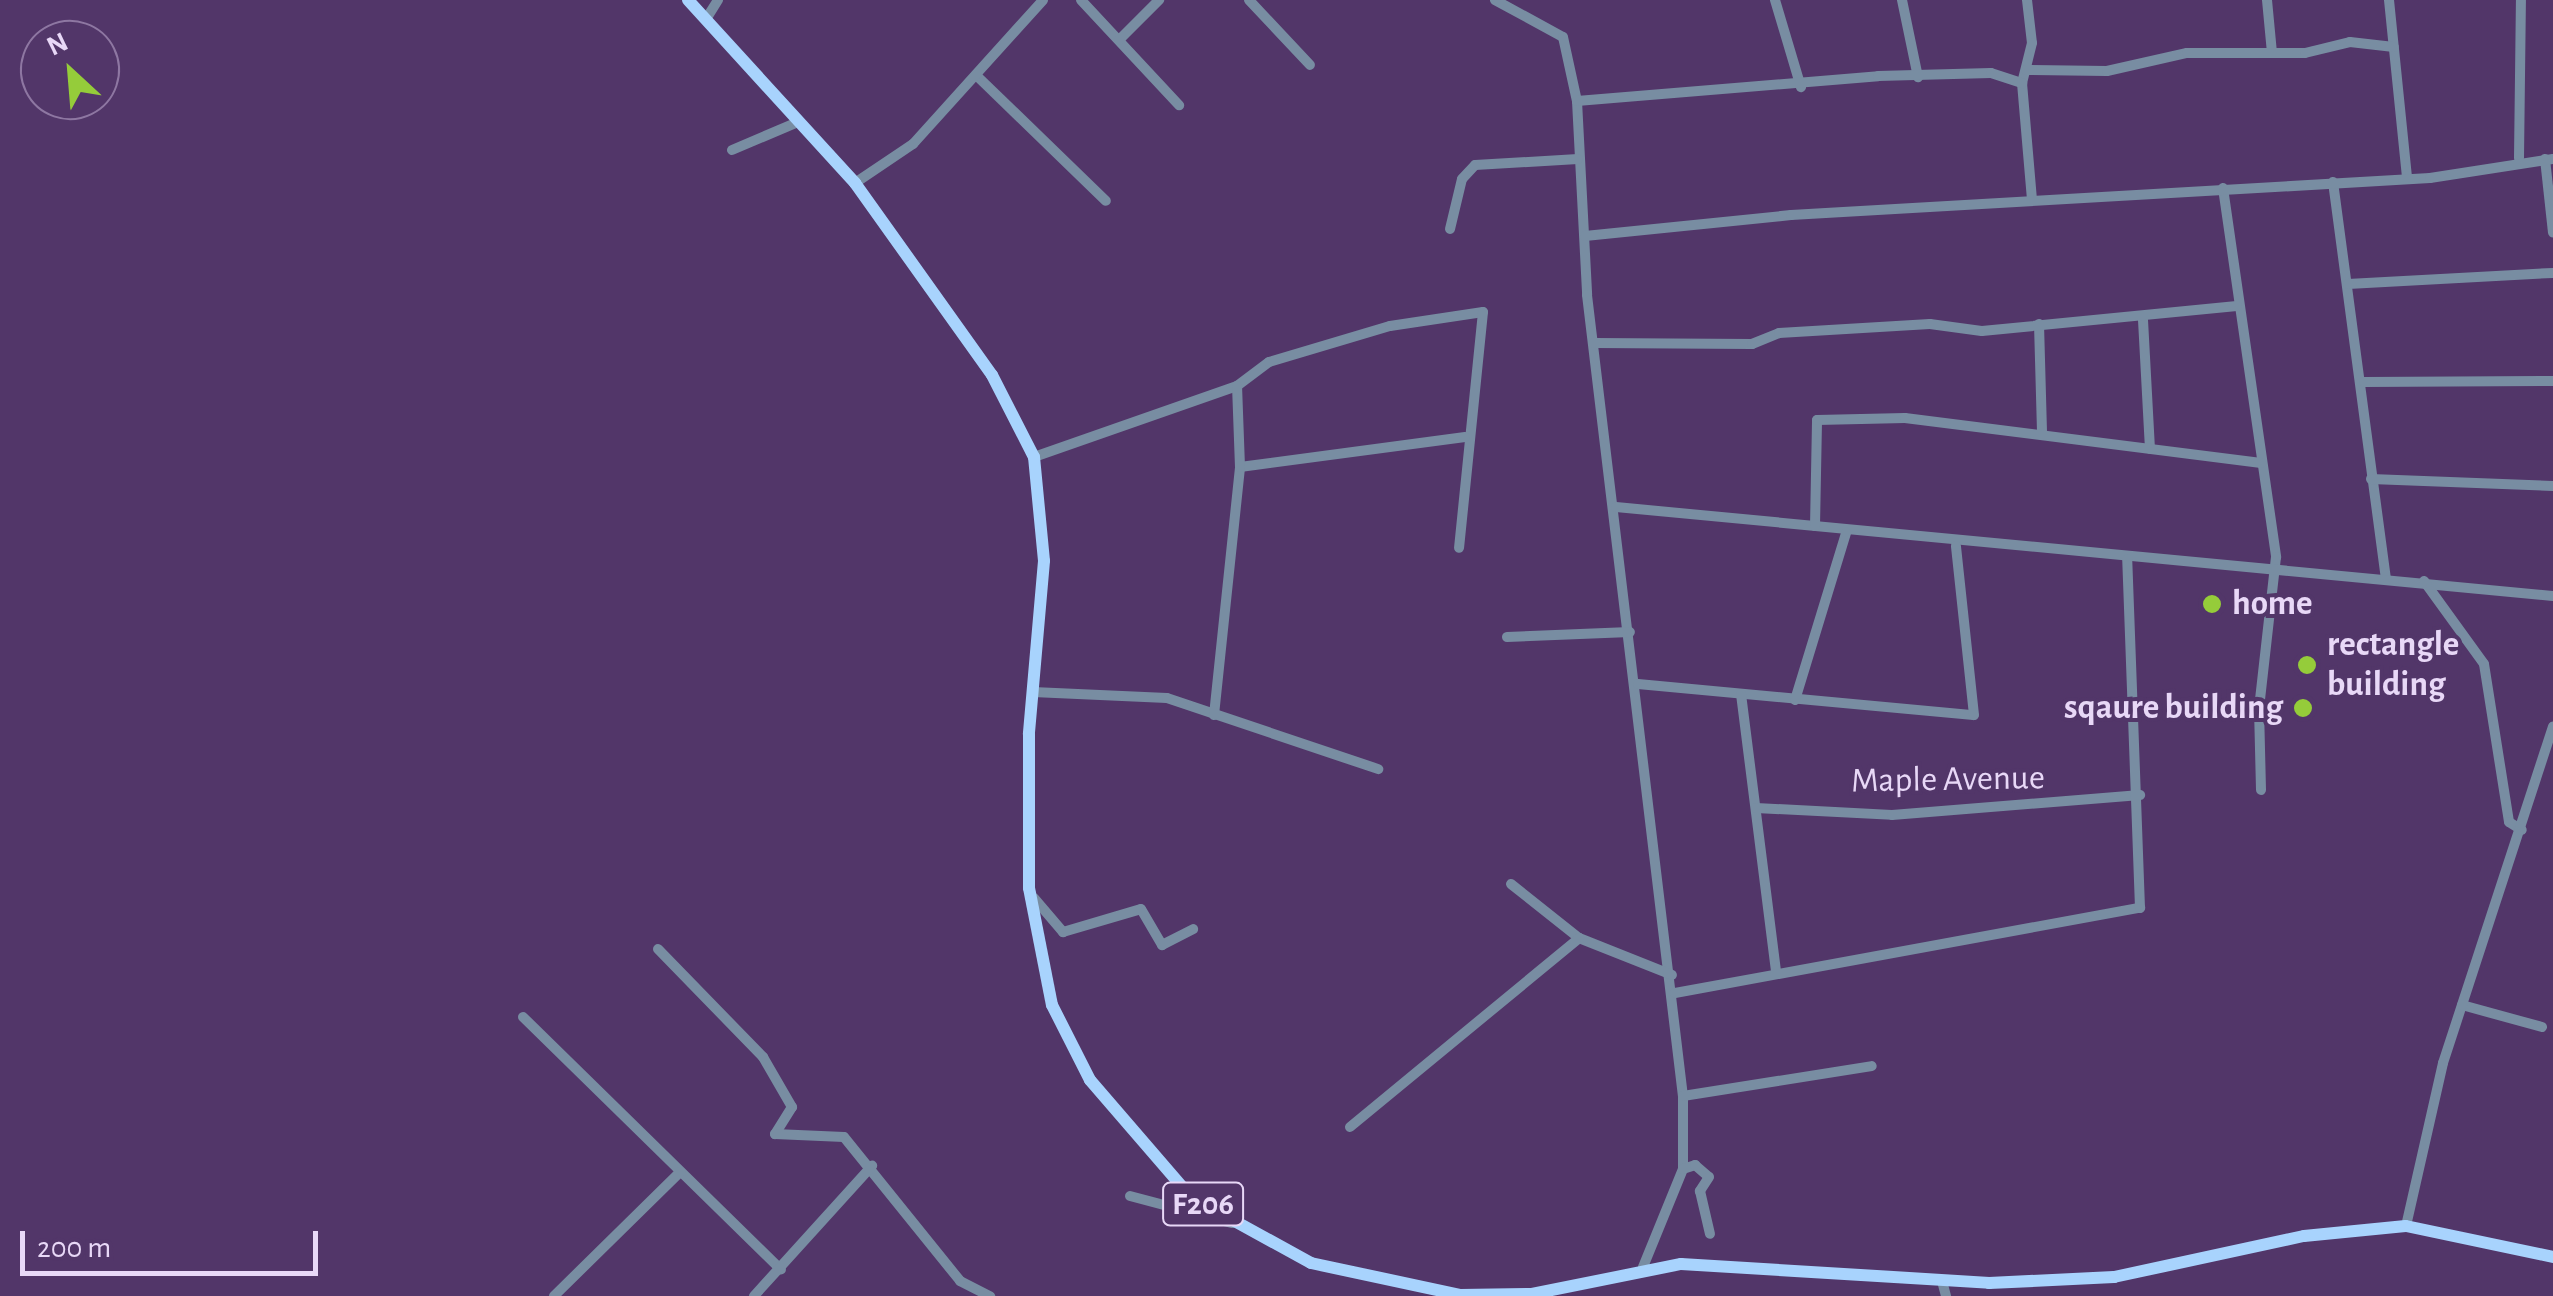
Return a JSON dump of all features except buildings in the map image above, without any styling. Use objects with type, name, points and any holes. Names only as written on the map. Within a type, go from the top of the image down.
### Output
[{"type":"main road","name":"F206","points":[[688,0],[708,16],[855,184],[992,375],[1034,457],[1044,561],[1032,692],[1029,888],[1052,1005],[1090,1080],[1136,1142],[1232,1223],[1311,1262],[1392,1285],[1532,1295],[1643,1268],[1728,1264],[1942,1281],[2114,1277],[2304,1236],[2406,1226],[2553,1258]]},
{"type":"street","points":[[708,16],[718,0]]},
{"type":"street","points":[[855,184],[913,144],[978,78],[1042,0]]},
{"type":"street","points":[[1081,0],[1179,105]]},
{"type":"street","points":[[1119,40],[1158,0]]},
{"type":"street","points":[[1248,0],[1310,65]]},
{"type":"street","points":[[1495,0],[1562,37],[1577,102],[1578,159],[1594,343],[1675,993],[1682,1096],[1683,1169],[1643,1268]]},
{"type":"street","points":[[1774,0],[1801,86]]},
{"type":"street","points":[[1902,0],[1918,77]]},
{"type":"street","points":[[2027,0],[2026,70],[2022,83],[2032,199]]},
{"type":"street","points":[[2267,0],[2272,53]]},
{"type":"street","points":[[2389,0],[2407,178]]},
{"type":"street","points":[[2519,158],[2521,0]]},
{"type":"street","points":[[2026,70],[2272,53],[2350,42],[2394,46]]},
{"type":"street","points":[[1577,102],[1991,73],[2022,83]]},
{"type":"street","points":[[978,78],[1106,201]]},
{"type":"street","points":[[732,150],[798,122]]},
{"type":"street","points":[[1585,236],[2032,199],[2407,178],[2519,158],[2549,159],[2553,233]]},
{"type":"street","points":[[1450,228],[1462,180],[1475,166],[1578,159]]},
{"type":"street","points":[[2333,182],[2364,382],[2371,478],[2386,576]]},
{"type":"street","points":[[2223,188],[2275,570],[2259,708],[2261,790]]},
{"type":"street","points":[[2348,284],[2553,273]]},
{"type":"street","points":[[1594,343],[1752,344],[1780,333],[2143,320],[2237,306]]},
{"type":"street","points":[[1034,457],[1237,386],[1269,362],[1390,326],[1483,312],[1465,436],[1459,548]]},
{"type":"street","points":[[2143,320],[2150,449]]},
{"type":"street","points":[[2039,324],[2042,434]]},
{"type":"street","points":[[2364,382],[2553,381]]},
{"type":"street","points":[[1214,715],[1240,467],[1237,386]]},
{"type":"street","points":[[1815,526],[1817,420],[1906,418],[2261,463]]},
{"type":"street","points":[[1240,467],[1465,436]]},
{"type":"street","points":[[2371,478],[2553,486]]},
{"type":"street","points":[[1616,507],[1815,526],[1956,546],[2052,546],[2127,559],[2386,576],[2553,596]]},
{"type":"street","points":[[1795,700],[1846,533]]},
{"type":"street","points":[[1638,684],[1974,715],[1956,546]]},
{"type":"street","points":[[1675,993],[2135,910],[2140,795],[2127,559]]},
{"type":"street","points":[[2424,581],[2484,664],[2509,822],[2522,830]]},
{"type":"street","points":[[1507,637],[1630,632]]},
{"type":"street","points":[[1032,692],[1124,691],[1214,715],[1378,769]]},
{"type":"street","points":[[1741,694],[1776,973]]},
{"type":"street","points":[[2406,1226],[2462,1005],[2553,726]]},
{"type":"street","name":"Maple Avenue","points":[[1756,808],[1892,815],[2140,795]]},
{"type":"street","points":[[1511,884],[1579,938],[1672,976]]},
{"type":"street","points":[[1029,888],[1063,932],[1141,909],[1162,946],[1193,929]]},
{"type":"street","points":[[1350,1127],[1579,938]]},
{"type":"street","points":[[658,949],[763,1057],[792,1108],[774,1134],[844,1138],[970,1284],[990,1296]]},
{"type":"street","points":[[2462,1005],[2542,1027]]},
{"type":"street","points":[[523,1017],[781,1270]]},
{"type":"street","points":[[1682,1096],[1872,1066]]},
{"type":"street","points":[[1683,1169],[1695,1165],[1709,1176],[1700,1191],[1710,1234]]},
{"type":"street","points":[[754,1296],[872,1166]]},
{"type":"street","points":[[554,1296],[680,1172]]},
{"type":"street","points":[[1130,1196],[1232,1223]]},
{"type":"street","points":[[1942,1281],[1946,1296]]},
{"type":"street","points":[[956,1296],[970,1284]]},
{"type":"place","name":"home","points":[[2212,604]]},
{"type":"place","name":"rectangle building","points":[[2307,665]]},
{"type":"place","name":"sqaure building","points":[[2303,708]]}]
